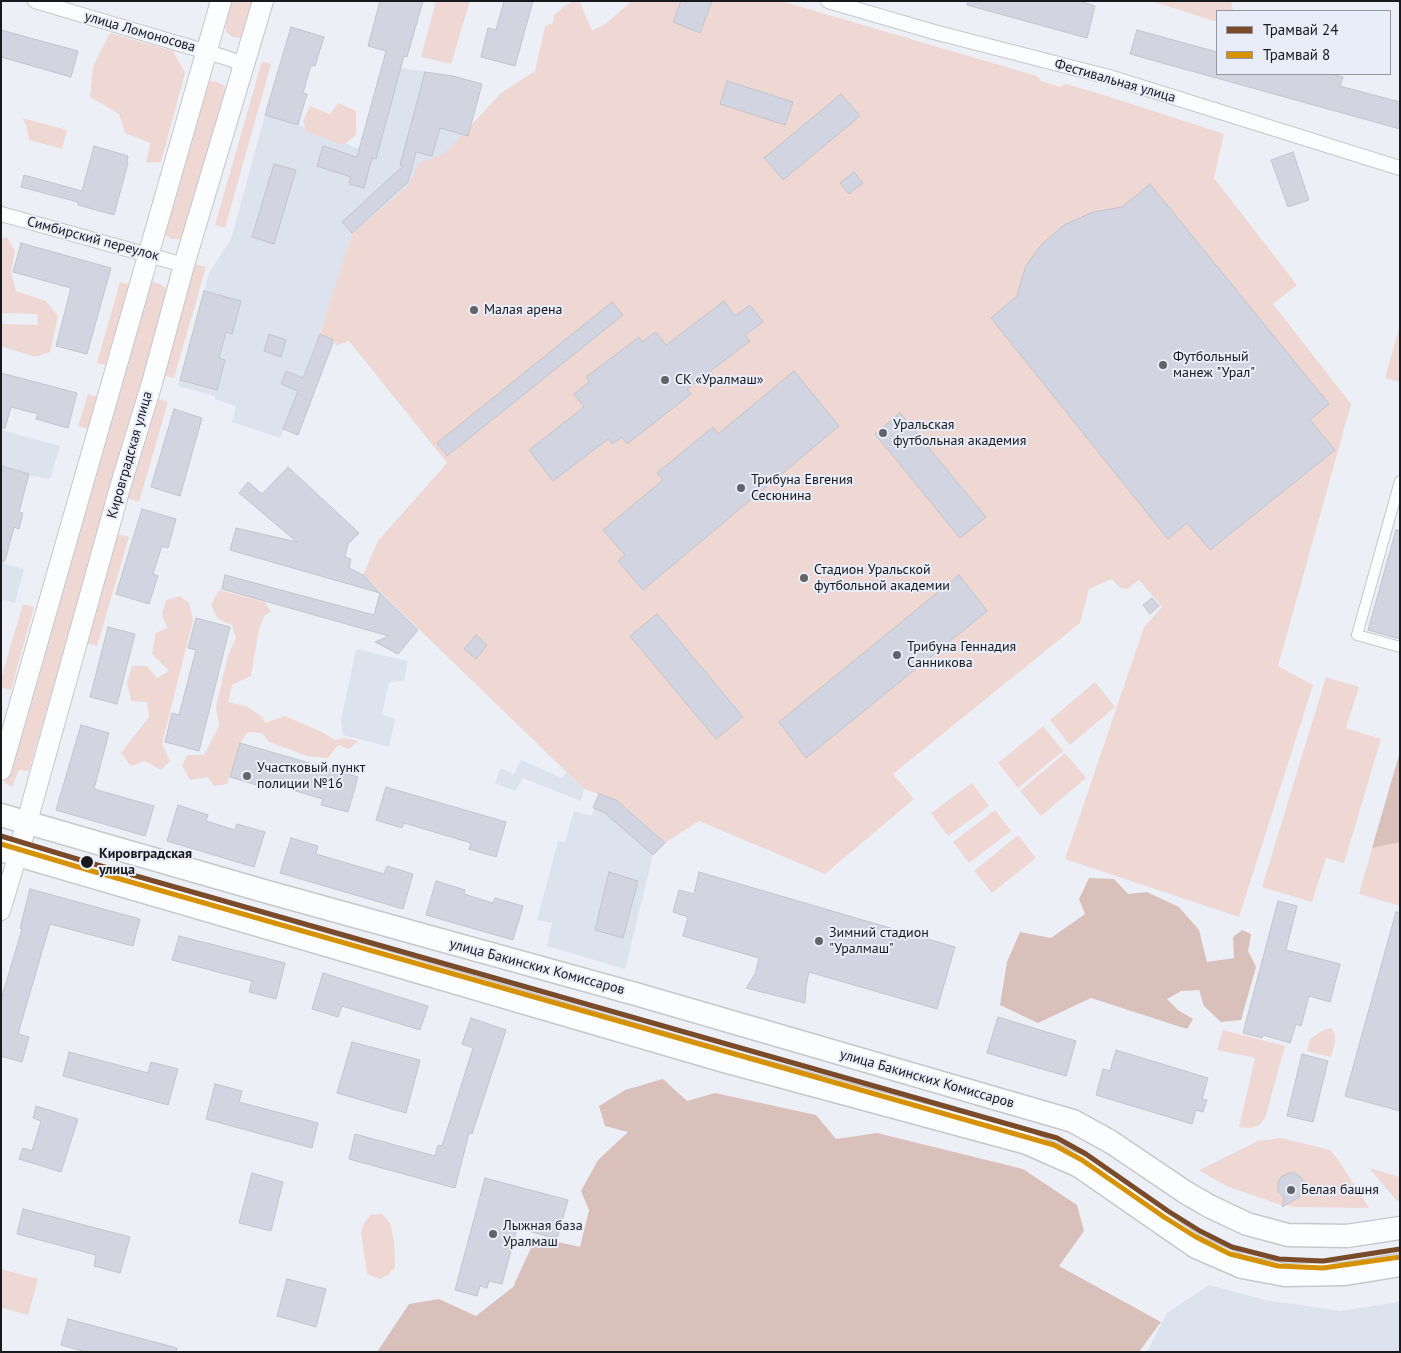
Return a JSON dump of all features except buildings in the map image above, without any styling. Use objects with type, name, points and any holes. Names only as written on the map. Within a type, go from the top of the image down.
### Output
[{"type":"main road","points":[[1,770],[221,1]]},
{"type":"main road","name":"Кировградская улица","points":[[10,852],[28,822],[59,701],[121,484],[263,1]]},
{"type":"main road","name":"улица Бакинских Комиссаров","points":[[1,815],[676,1006],[1073,1121],[1111,1142],[1185,1192],[1209,1206],[1248,1224],[1288,1235],[1347,1236],[1400,1228]]},
{"type":"main road","points":[[10,852],[724,1061],[1027,1143],[1079,1166],[1196,1248],[1242,1267],[1285,1275],[1345,1274],[1400,1265]]},
{"type":"street","name":"улица Ломоносова","points":[[35,1],[206,51],[244,65]]},
{"type":"street","name":"Фестивальная улица","points":[[828,1],[934,32],[1110,77],[1400,168]]},
{"type":"street","name":"Симбирский переулок","points":[[1,214],[184,265]]},
{"type":"street","points":[[1400,481],[1357,635],[1400,647]]},
{"type":"street","name":"Кировградская улица","points":[[1,910],[10,852]]},
{"type":"shaded area","points":[[231,1],[256,1],[242,38],[233,37],[226,32],[225,21]]},
{"type":"shaded area","points":[[436,1],[470,1],[451,64],[421,57]]},
{"type":"shaded area","name":"Уральская футбольная академия","points":[[574,1],[579,1],[592,30],[604,25],[632,1],[781,1],[1037,76],[1041,81],[1060,87],[1066,84],[1104,95],[1224,134],[1214,178],[1297,285],[1273,304],[1351,404],[1278,666],[1313,685],[1239,917],[1065,859],[1144,627],[1162,607],[1139,580],[1127,589],[1120,588],[1112,579],[1089,589],[1080,623],[893,774],[914,799],[825,874],[699,821],[665,843],[616,800],[584,789],[363,575],[378,541],[447,463],[349,341],[336,346],[334,340],[320,334],[352,233],[408,186],[419,163],[444,154],[501,93],[535,71],[545,26],[553,23],[554,15]]},
{"type":"shaded area","points":[[1151,1],[1231,1],[1233,10],[1216,10],[1216,22]]},
{"type":"shaded area","points":[[110,33],[173,51],[185,73],[161,162],[146,163],[150,143],[125,133],[119,114],[90,97],[93,66]]},
{"type":"shaded area","points":[[262,61],[271,64],[225,228],[215,225]]},
{"type":"shaded area","points":[[383,63],[401,68],[454,76],[482,84],[468,136],[352,233],[328,311],[280,438],[232,422],[236,406],[215,399],[215,396],[178,386],[209,273],[231,239],[265,115],[317,131],[359,149]]},
{"type":"shaded area","points":[[208,81],[217,82],[225,86],[225,98],[187,229],[181,239],[172,239],[164,234]]},
{"type":"shaded area","points":[[338,103],[356,111],[356,135],[343,145],[307,132],[303,121],[310,106],[330,114]]},
{"type":"shaded area","points":[[22,118],[67,130],[62,149],[29,140],[26,125]]},
{"type":"shaded area","points":[[7,237],[15,251],[11,272],[16,291],[46,301],[58,316],[50,352],[35,357],[1,346],[2,324],[38,325],[37,314],[1,313],[1,239]]},
{"type":"shaded area","points":[[194,264],[206,267],[174,378],[163,375]]},
{"type":"shaded area","points":[[149,281],[165,287],[166,296],[29,771],[19,770],[12,787],[5,783],[4,775]]},
{"type":"shaded area","points":[[120,282],[133,286],[110,366],[97,363]]},
{"type":"shaded area","points":[[1400,325],[1400,382],[1385,378]]},
{"type":"shaded area","points":[[88,394],[97,397],[88,429],[78,426]]},
{"type":"shaded area","points":[[156,398],[168,402],[139,502],[127,498]]},
{"type":"shaded area","points":[[1,430],[60,446],[50,479],[29,475],[4,564],[24,569],[15,603],[1,599]]},
{"type":"shaded area","points":[[118,534],[129,537],[97,646],[85,643]]},
{"type":"shaded area","points":[[219,590],[265,602],[271,612],[265,615],[259,629],[251,676],[232,685],[228,702],[248,707],[262,717],[265,723],[285,716],[320,731],[335,740],[344,738],[358,741],[349,749],[338,745],[328,758],[307,756],[269,742],[262,733],[248,732],[240,743],[227,784],[214,786],[208,777],[190,780],[182,766],[187,755],[204,755],[219,726],[216,707],[228,655],[236,638],[232,625],[218,619],[211,605]]},
{"type":"shaded area","points":[[180,596],[189,603],[193,620],[162,744],[170,761],[161,770],[145,761],[131,766],[121,753],[149,717],[147,702],[131,701],[127,683],[132,666],[147,666],[157,678],[169,671],[152,654],[156,633],[167,628],[162,614],[166,600]]},
{"type":"shaded area","points":[[23,604],[34,607],[11,690],[1,687],[1,679]]},
{"type":"shaded area","points":[[356,649],[408,661],[404,680],[389,683],[382,714],[395,719],[389,747],[343,735],[341,721]]},
{"type":"shaded area","points":[[1326,677],[1359,687],[1346,728],[1381,739],[1344,863],[1326,858],[1312,902],[1262,887]]},
{"type":"shaded area","points":[[1095,682],[1115,707],[1070,745],[1050,720]]},
{"type":"shaded area","points":[[1043,726],[1063,751],[1018,788],[998,763]]},
{"type":"shaded area","points":[[1400,752],[1400,906],[1359,894]]},
{"type":"shaded area","points":[[1400,752],[1400,842],[1372,848]]},
{"type":"shaded area","points":[[1065,753],[1086,778],[1041,816],[1020,791]]},
{"type":"shaded area","points":[[521,760],[562,778],[566,772],[584,789],[581,801],[523,778],[515,791],[495,783],[501,768],[514,774]]},
{"type":"shaded area","points":[[972,783],[989,806],[948,836],[931,813]]},
{"type":"shaded area","points":[[599,794],[616,800],[665,843],[653,855],[625,969],[547,946],[552,923],[537,920],[558,841],[565,842],[574,811],[592,816]]},
{"type":"shaded area","points":[[995,810],[1011,831],[969,863],[953,842]]},
{"type":"shaded area","points":[[1018,835],[1036,858],[992,893],[974,871]]},
{"type":"shaded area","points":[[1089,878],[1114,879],[1128,894],[1147,892],[1179,907],[1199,930],[1207,962],[1234,958],[1233,937],[1242,930],[1251,934],[1248,951],[1256,967],[1241,1020],[1221,1022],[1204,1006],[1199,990],[1181,991],[1167,999],[1178,1010],[1193,1019],[1187,1029],[1091,998],[1038,1023],[1000,1005],[1007,962],[1020,932],[1051,938],[1085,914],[1079,899]]},
{"type":"shaded area","points":[[1331,1028],[1335,1034],[1335,1043],[1331,1057],[1307,1051],[1310,1039],[1322,1031]]},
{"type":"shaded area","points":[[1223,1030],[1285,1046],[1265,1118],[1259,1125],[1250,1128],[1239,1127],[1255,1058],[1217,1050]]},
{"type":"shaded area","points":[[663,1079],[687,1101],[715,1093],[816,1115],[836,1139],[877,1133],[1023,1169],[1077,1205],[1084,1231],[1059,1266],[1161,1322],[1139,1352],[377,1352],[409,1304],[439,1299],[476,1316],[513,1287],[536,1237],[580,1247],[589,1210],[581,1191],[598,1160],[628,1132],[605,1126],[599,1106],[625,1090]]},
{"type":"shaded area","points":[[1281,1138],[1330,1150],[1369,1208],[1281,1205],[1226,1186],[1199,1170],[1258,1141]]},
{"type":"shaded area","points":[[1369,1168],[1400,1177],[1400,1201],[1397,1201]]},
{"type":"shaded area","points":[[382,1214],[390,1223],[394,1241],[395,1267],[388,1275],[380,1279],[367,1274],[361,1232],[363,1225],[370,1215]]},
{"type":"shaded area","points":[[1,1269],[38,1279],[28,1315],[1,1307]]},
{"type":"shaded area","points":[[1209,1285],[1265,1300],[1340,1311],[1400,1302],[1400,1352],[1147,1352],[1167,1313]]},
{"type":"tram line","name":"24","points":[[1,836],[1057,1138],[1086,1154],[1200,1231],[1232,1247],[1279,1259],[1323,1261],[1400,1249]]},
{"type":"tram line","name":"8","points":[[1,844],[1054,1145],[1082,1160],[1196,1237],[1230,1254],[1278,1266],[1323,1268],[1400,1257]]},
{"type":"place","name":"Малая арена","points":[[474,310]]},
{"type":"place","name":"Футбольный манеж \"Урал\"","points":[[1163,365]]},
{"type":"place","name":"СК «Уралмаш»","points":[[665,380]]},
{"type":"place","name":"Уральская футбольная академия","points":[[883,433]]},
{"type":"place","name":"Трибуна Евгения Сесюнина","points":[[741,488]]},
{"type":"place","name":"Стадион Уральской футбольной академии","points":[[804,578]]},
{"type":"place","name":"Трибуна Геннадия Санникова","points":[[897,655]]},
{"type":"place","name":"Участковый пункт полиции №16","points":[[247,776]]},
{"type":"place","name":"Кировградская улица","points":[[87,862]]},
{"type":"place","name":"Зимний стадион \"Уралмаш\"","points":[[819,941]]},
{"type":"place","name":"Белая башня","points":[[1291,1190]]},
{"type":"place","name":"Лыжная база Уралмаш","points":[[493,1234]]}]
